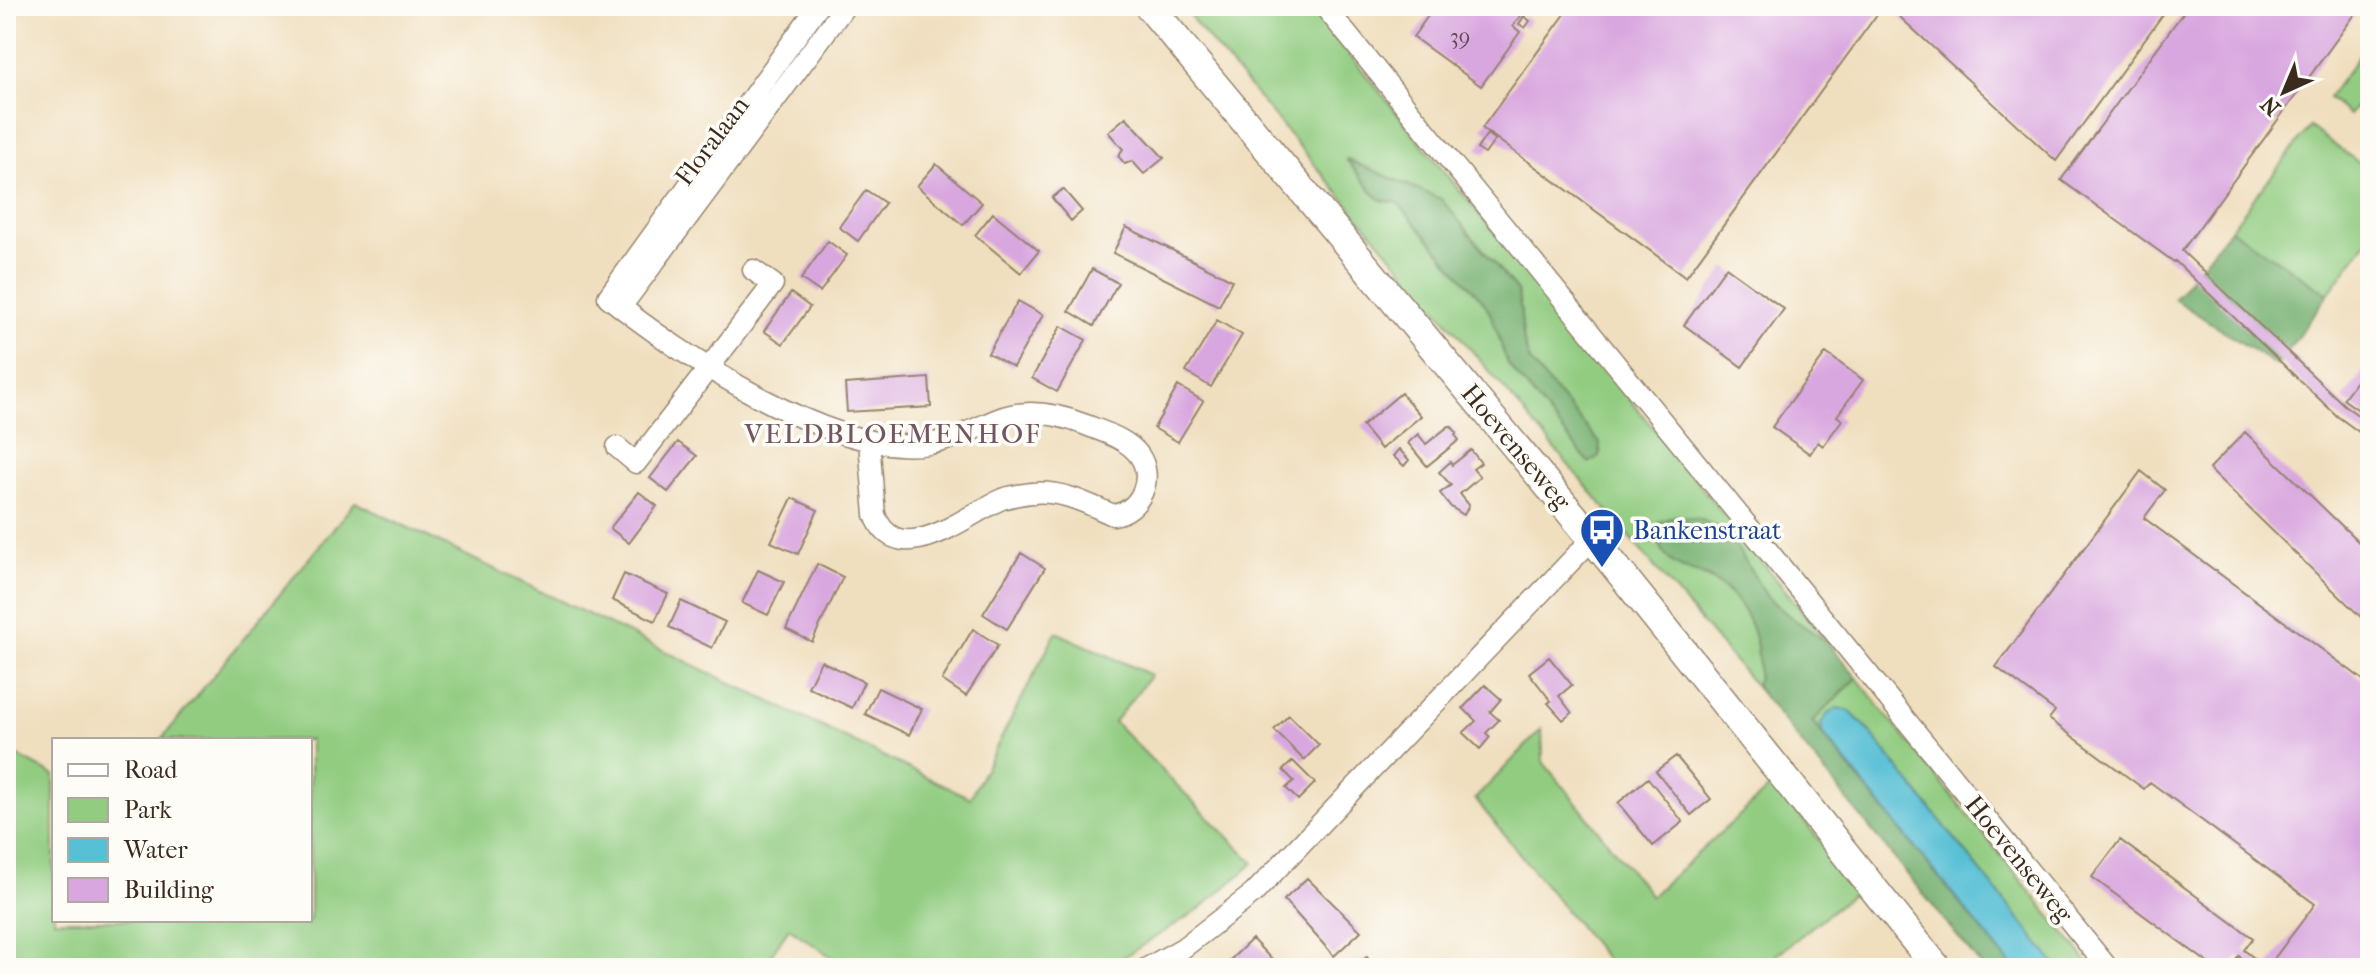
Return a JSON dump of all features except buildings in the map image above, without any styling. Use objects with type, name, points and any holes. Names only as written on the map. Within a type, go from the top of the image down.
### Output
[{"type":"main road","name":"Hoevenseweg","points":[[1149,6],[1592,539],[1937,968]]},
{"type":"street","name":"Floralaan","points":[[614,302],[818,6]]},
{"type":"street","name":"Floralaan","points":[[614,302],[845,6]]},
{"type":"street","name":"Hoevenseweg","points":[[1324,6],[2108,968]]},
{"type":"street","points":[[617,447],[636,463],[710,368],[773,284],[753,270]]},
{"type":"street","points":[[614,302],[710,368],[823,426],[869,441],[926,445],[950,439],[1000,418],[1021,413],[1047,413],[1122,440],[1138,453],[1145,467],[1146,480],[1142,495],[1133,508],[1121,514],[1113,515],[1069,496],[1033,492],[1000,500],[943,532],[900,539],[879,527],[875,515],[869,441]]},
{"type":"street","points":[[1147,968],[1183,948],[1254,893],[1592,539]]},
{"type":"green space","points":[[1184,6],[1310,6],[1828,643],[1767,597],[1737,548],[1693,572],[1725,590],[1747,617],[1758,650],[1756,687],[1195,23]],"holes":[[[1348,160],[1441,199],[1517,291],[1525,345],[1531,363],[1601,451],[1594,460],[1503,352],[1494,316],[1483,301],[1397,202],[1383,201],[1375,195]]]},
{"type":"green space","points":[[2370,40],[2370,89],[2349,115],[2328,98]]},
{"type":"green space","points":[[2310,127],[2370,171],[2370,237],[2328,294],[2230,229]]},
{"type":"green space","points":[[1346,159],[1441,199],[1517,291],[1525,345],[1531,363],[1600,443],[1599,456],[1589,463],[1509,366],[1492,316],[1483,301],[1397,202],[1383,201],[1375,195]]},
{"type":"green space","points":[[2230,229],[2328,294],[2277,366],[2174,299]]},
{"type":"green space","points":[[355,502],[970,798],[1056,632],[1151,675],[1114,722],[1254,863],[1201,908],[1107,968],[848,968],[789,928],[762,968],[6,968],[6,750],[52,774],[52,922],[312,922],[312,738],[163,738]]},
{"type":"green space","points":[[1675,516],[1699,519],[1720,528],[1737,548],[1767,597],[1828,643],[1857,678],[1812,722],[2013,968],[1983,968],[1756,687],[1756,641],[1744,612],[1725,588],[1707,576],[1672,562],[1656,536],[1659,522]]},
{"type":"green space","points":[[1857,678],[2093,968],[2058,968],[1863,724],[1821,724],[1824,735],[1812,721]]},
{"type":"green space","points":[[1542,729],[1543,762],[1651,896],[1774,784],[1859,889],[1760,968],[1613,968],[1475,799]]},
{"type":"water","points":[[1837,708],[1849,711],[1863,724],[2058,968],[2013,968],[1824,735],[1821,724]]},
{"type":"place","name":"Bankenstraat","points":[[1602,569]]},
{"type":"district","name":"VELDBLOEMENHOF","points":[[893,433]]}]
